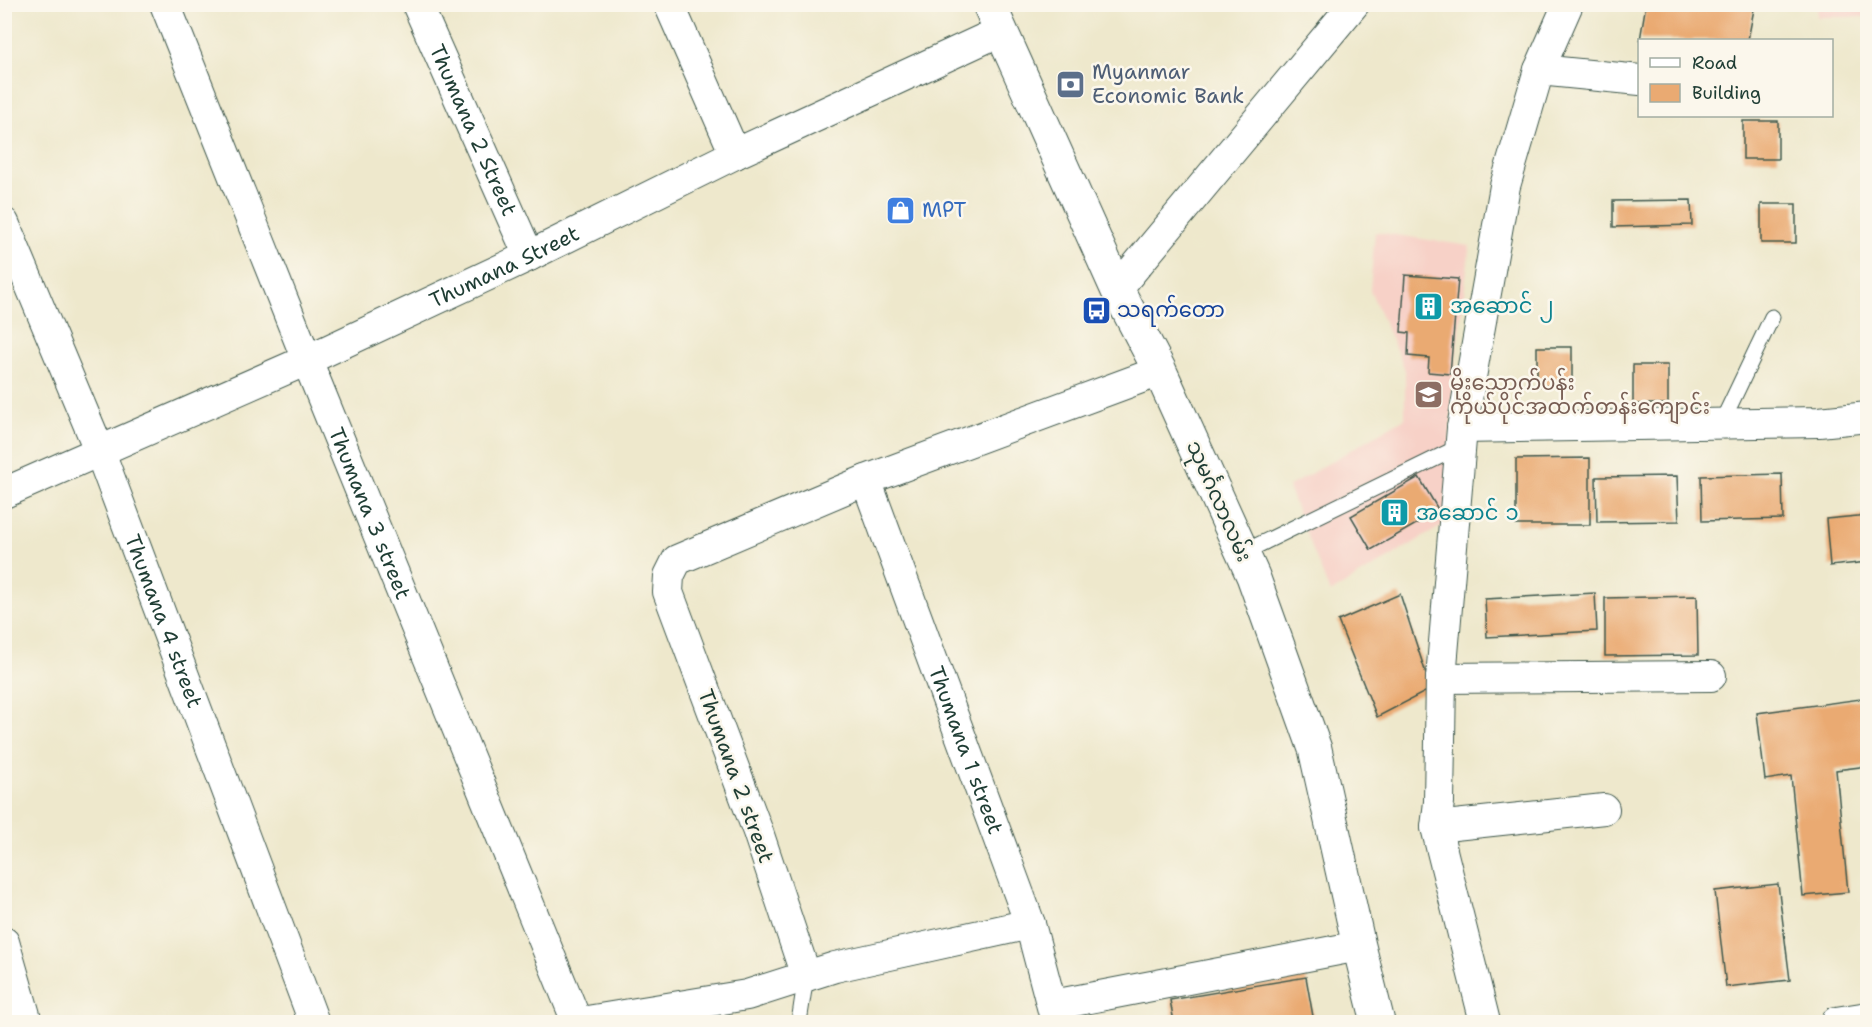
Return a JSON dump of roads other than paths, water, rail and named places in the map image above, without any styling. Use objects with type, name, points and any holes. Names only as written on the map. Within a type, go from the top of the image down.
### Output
[{"type":"main road","name":"သုမင်္ဂလာလမ်း","points":[[995,18],[1117,289],[1160,371],[1252,576],[1315,749],[1378,1023]]},
{"type":"street","name":"Thumana 3 street","points":[[165,4],[307,360],[579,1023]]},
{"type":"street","name":"Thumana 2 Street","points":[[417,4],[529,256]]},
{"type":"street","points":[[669,4],[735,154]]},
{"type":"street","points":[[1117,289],[1354,4]]},
{"type":"street","points":[[1485,1023],[1436,827],[1439,802],[1441,678],[1462,437],[1505,186],[1539,70],[1568,4]]},
{"type":"street","name":"Thumana Street","points":[[4,493],[307,360],[529,256],[735,154],[995,18]]},
{"type":"street","points":[[1539,70],[1638,80]]},
{"type":"street","name":"Thumana 4 street","points":[[4,223],[100,452],[314,1023]]},
{"type":"street","points":[[866,480],[1160,371]]},
{"type":"street","points":[[1462,437],[1721,424],[1819,422],[1868,417]]},
{"type":"street","name":"Thumana 2 street","points":[[806,976],[758,832],[668,592],[669,576],[676,560],[866,480]]},
{"type":"street","name":"Thumana 1 street","points":[[866,480],[1030,924],[1055,1014]]},
{"type":"street","points":[[1441,678],[1711,676]]},
{"type":"street","points":[[1436,827],[1604,809]]},
{"type":"street","points":[[579,1023],[747,995],[835,967],[1030,924]]},
{"type":"street","points":[[4,942],[27,1023]]},
{"type":"street","points":[[1055,1014],[1359,946]]},
{"type":"street","points":[[1836,1023],[1868,1017]]},
{"type":"lane","points":[[1721,424],[1772,317]]},
{"type":"lane","points":[[1242,553],[1462,437]]},
{"type":"lane","points":[[799,1023],[806,976]]},
{"type":"place","name":"Myanmar Economic Bank","points":[[1071,84]]},
{"type":"place","name":"MPT","points":[[901,210]]},
{"type":"place","name":"အဆောင် ၂","points":[[1429,306]]},
{"type":"place","name":"သရက်တော","points":[[1096,310]]},
{"type":"place","name":"မိုးသောက်ပန်း ကိုယ်ပိုင်အထက်တန်းကျောင်း","points":[[1429,395]]},
{"type":"place","name":"အဆောင် ၁","points":[[1395,513]]}]
